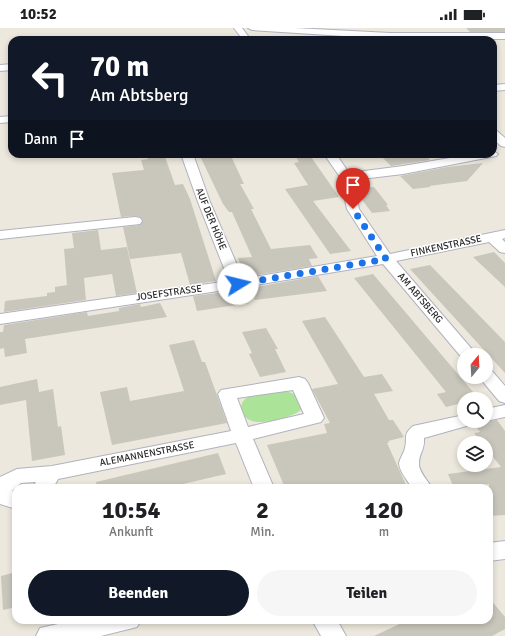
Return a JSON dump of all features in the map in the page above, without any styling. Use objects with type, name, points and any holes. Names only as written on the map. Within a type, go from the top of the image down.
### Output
[{"type":"street","points":[[252,28],[389,32],[422,36]]},
{"type":"street","points":[[497,137],[505,144]]},
{"type":"street","name":"AUF DER HÖHE","points":[[188,158],[204,202],[238,284]]},
{"type":"street","name":"AM ABTSBERG","points":[[333,158],[346,177],[353,209],[386,259],[463,348]]},
{"type":"street","points":[[346,177],[403,170],[470,158]]},
{"type":"street","points":[[0,235],[135,221]]},
{"type":"street","points":[[498,235],[505,249]]},
{"type":"street","name":"FINKENSTRASSE","points":[[386,259],[498,235]]},
{"type":"street","name":"JOSEFSTRASSE","points":[[0,319],[238,284],[386,259]]},
{"type":"street","name":"ALEMANNENSTRASSE","points":[[12,500],[6,498],[1,492],[6,483],[17,476],[47,480],[242,435],[315,418],[299,383],[227,394],[242,435],[262,484]]},
{"type":"street","points":[[493,383],[505,397]]},
{"type":"street","points":[[493,414],[505,411]]},
{"type":"street","points":[[420,484],[410,468],[409,462],[415,448],[414,436],[420,431],[457,422]]},
{"type":"street","points":[[493,552],[505,550]]},
{"type":"street","points":[[48,636],[109,624]]},
{"type":"street","points":[[326,624],[334,636]]},
{"type":"green space","points":[[281,390],[295,395],[302,409],[286,417],[263,422],[252,421],[242,413],[241,405],[246,398]]},
{"type":"building","points":[[466,28],[505,28],[505,32],[470,32]]},
{"type":"building","points":[[165,158],[175,185],[183,184],[190,199],[216,281],[190,285],[181,253],[130,259],[123,227],[140,225],[143,220],[140,217],[135,216],[121,217],[112,173],[144,170],[141,160]]},
{"type":"building","points":[[201,158],[232,158],[244,184],[240,184],[254,209],[251,209],[271,249],[310,245],[318,258],[309,259],[312,266],[245,277],[238,258],[252,257],[232,212],[229,212],[223,204]]},
{"type":"building","points":[[296,158],[312,158],[339,197],[313,201],[351,251],[330,254],[285,189],[308,185],[294,163],[299,162]]},
{"type":"building","points":[[383,158],[428,158],[430,160],[391,166]]},
{"type":"building","points":[[483,163],[467,181],[429,186],[431,187],[413,189],[400,176],[447,167]]},
{"type":"building","points":[[374,187],[388,205],[386,205],[390,211],[372,213],[357,193],[356,189]]},
{"type":"building","points":[[98,230],[101,250],[127,247],[137,293],[116,296],[112,274],[84,278],[86,300],[4,312],[5,301],[47,296],[47,293],[55,292],[55,287],[67,285],[64,249],[74,248],[72,233]]},
{"type":"building","points":[[494,252],[505,263],[505,287],[473,257]]},
{"type":"building","points":[[430,265],[505,342],[505,373],[493,360],[493,348],[482,348],[410,269]]},
{"type":"building","points":[[373,274],[457,373],[457,384],[466,384],[473,392],[457,392],[457,404],[446,407],[437,394],[446,392],[354,278]]},
{"type":"building","points":[[318,276],[327,291],[255,300],[250,288]]},
{"type":"building","points":[[243,290],[249,303],[197,311],[193,296]]},
{"type":"building","points":[[160,303],[167,317],[25,339],[27,353],[5,357],[4,348],[0,349],[0,332],[3,332],[4,325],[87,312],[88,316],[119,311],[119,308],[140,304],[141,307]]},
{"type":"building","points":[[325,317],[364,377],[382,374],[393,391],[374,394],[389,420],[393,420],[404,437],[388,441],[389,443],[387,443],[406,484],[283,484],[267,445],[327,433],[324,424],[330,423],[312,389],[338,384],[302,321]]},
{"type":"building","points":[[266,328],[278,349],[275,349],[286,372],[260,377],[249,354],[252,353],[242,332]]},
{"type":"building","points":[[194,340],[202,362],[205,362],[227,423],[112,445],[100,392],[127,387],[130,401],[184,391],[169,345]]},
{"type":"building","points":[[37,379],[39,392],[53,389],[58,427],[61,426],[65,455],[32,461],[26,400],[0,405],[0,387]]},
{"type":"building","points":[[497,420],[505,431],[505,515],[493,516],[493,484],[452,484],[448,474],[463,472],[493,472],[493,468],[501,467],[493,457],[493,436],[476,436],[474,433],[480,432],[477,428],[493,428],[493,421]]},
{"type":"building","points":[[218,453],[226,474],[183,484],[96,484],[96,482]]},
{"type":"building","points":[[12,573],[12,608],[3,610],[1,576]]},
{"type":"building","points":[[493,603],[505,617],[505,629],[492,636],[374,636],[400,624],[493,624]]},
{"type":"route","points":[[238,284],[386,259],[353,209]]}]
